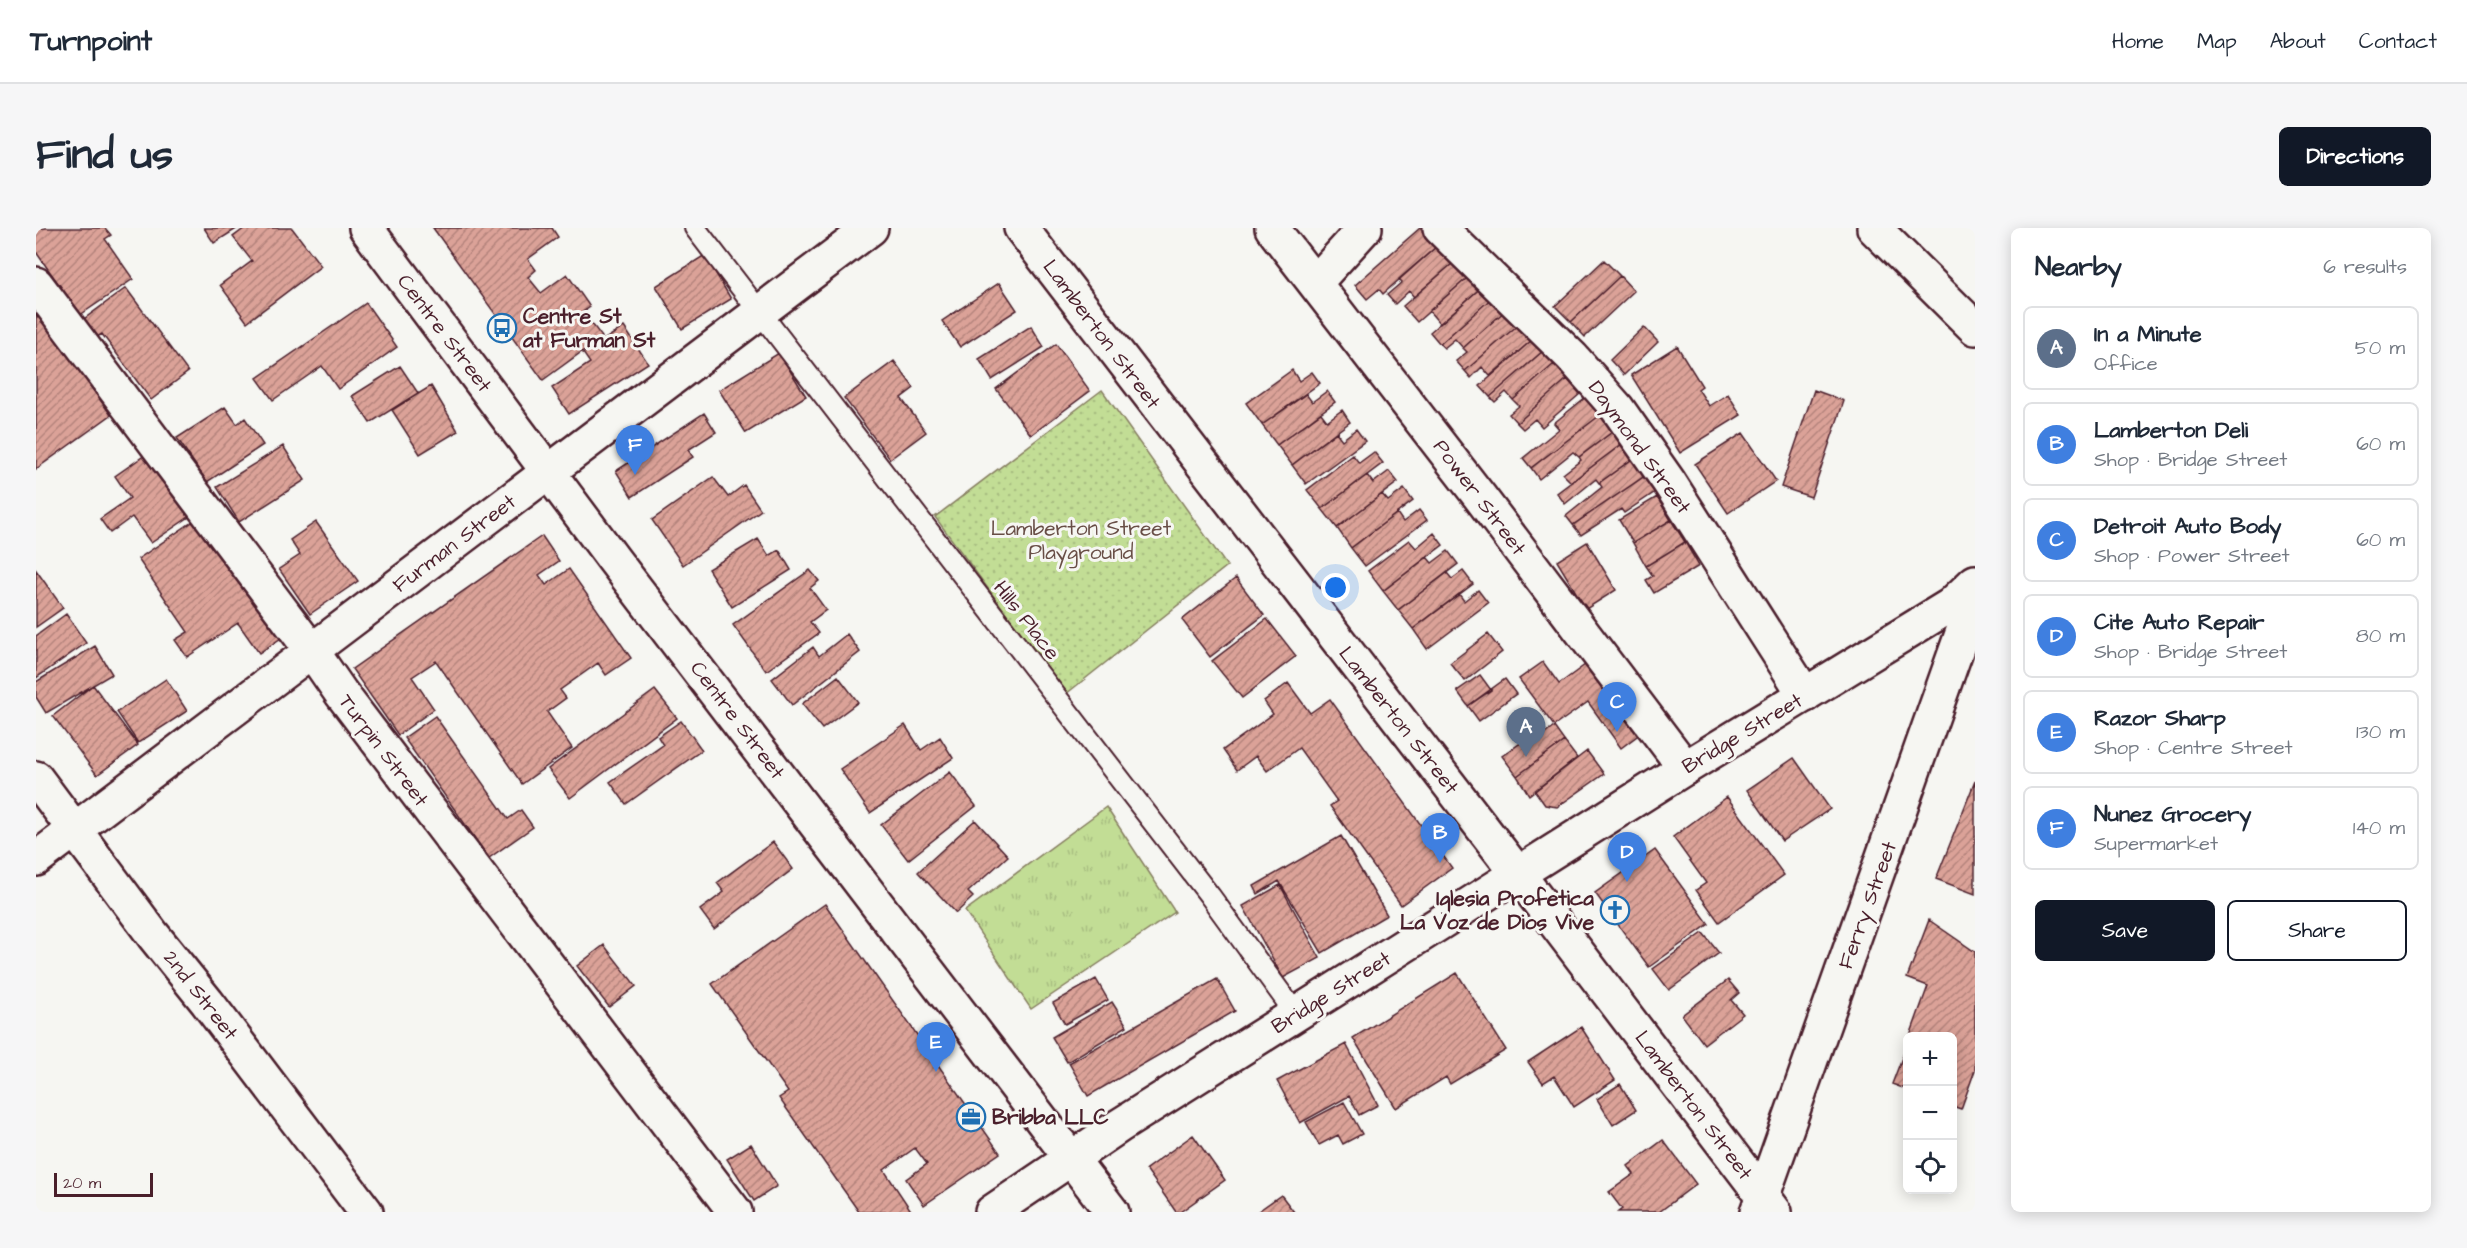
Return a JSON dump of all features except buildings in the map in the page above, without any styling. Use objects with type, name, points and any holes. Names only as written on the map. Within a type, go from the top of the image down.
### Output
[{"type":"street","name":"Centre Street","points":[[366,228],[615,560],[1112,1212]]},
{"type":"street","name":"Furman Street","points":[[36,859],[871,228]]},
{"type":"street","name":"Lamberton Street","points":[[1021,228],[1518,874],[1765,1207]]},
{"type":"street","name":"Power Street","points":[[1272,228],[1685,768]]},
{"type":"street","points":[[1315,283],[1365,228]]},
{"type":"street","name":"Daymond Street","points":[[1440,228],[1572,357],[1617,408],[1669,482],[1805,695]]},
{"type":"street","points":[[1874,228],[1975,328]]},
{"type":"street","name":"Turpin Street","points":[[36,284],[312,651],[341,693],[735,1212]]},
{"type":"street","name":"Bridge Street","points":[[992,1212],[1071,1158],[1296,1014],[1685,768],[1951,605],[1975,582]]},
{"type":"street","name":"Ferry Street","points":[[1765,1207],[1975,597]]},
{"type":"street","name":"2nd Street","points":[[36,778],[366,1212]]},
{"type":"lane","name":"Hills Place","points":[[695,228],[1210,896],[1296,1014]]},
{"type":"green space","name":"Lamberton Street Playground","points":[[1102,390],[1227,566],[1066,694],[935,517]]},
{"type":"green space","points":[[1106,807],[1175,912],[1031,1009],[965,911]]},
{"type":"place","name":"Centre St at Furman St","points":[[502,328]]},
{"type":"place","name":"Nunez Grocery","points":[[635,475]]},
{"type":"place","name":"Detroit Auto Body","points":[[1617,732]]},
{"type":"place","name":"In a Minute","points":[[1526,757]]},
{"type":"place","name":"Lamberton Deli","points":[[1440,863]]},
{"type":"place","name":"Cite Auto Repair","points":[[1627,882]]},
{"type":"place","name":"Iglesia Profetica La Voz de Dios Vive","points":[[1615,910]]},
{"type":"place","name":"Razor Sharp","points":[[936,1072]]},
{"type":"place","name":"Bribba LLC","points":[[971,1117]]}]
